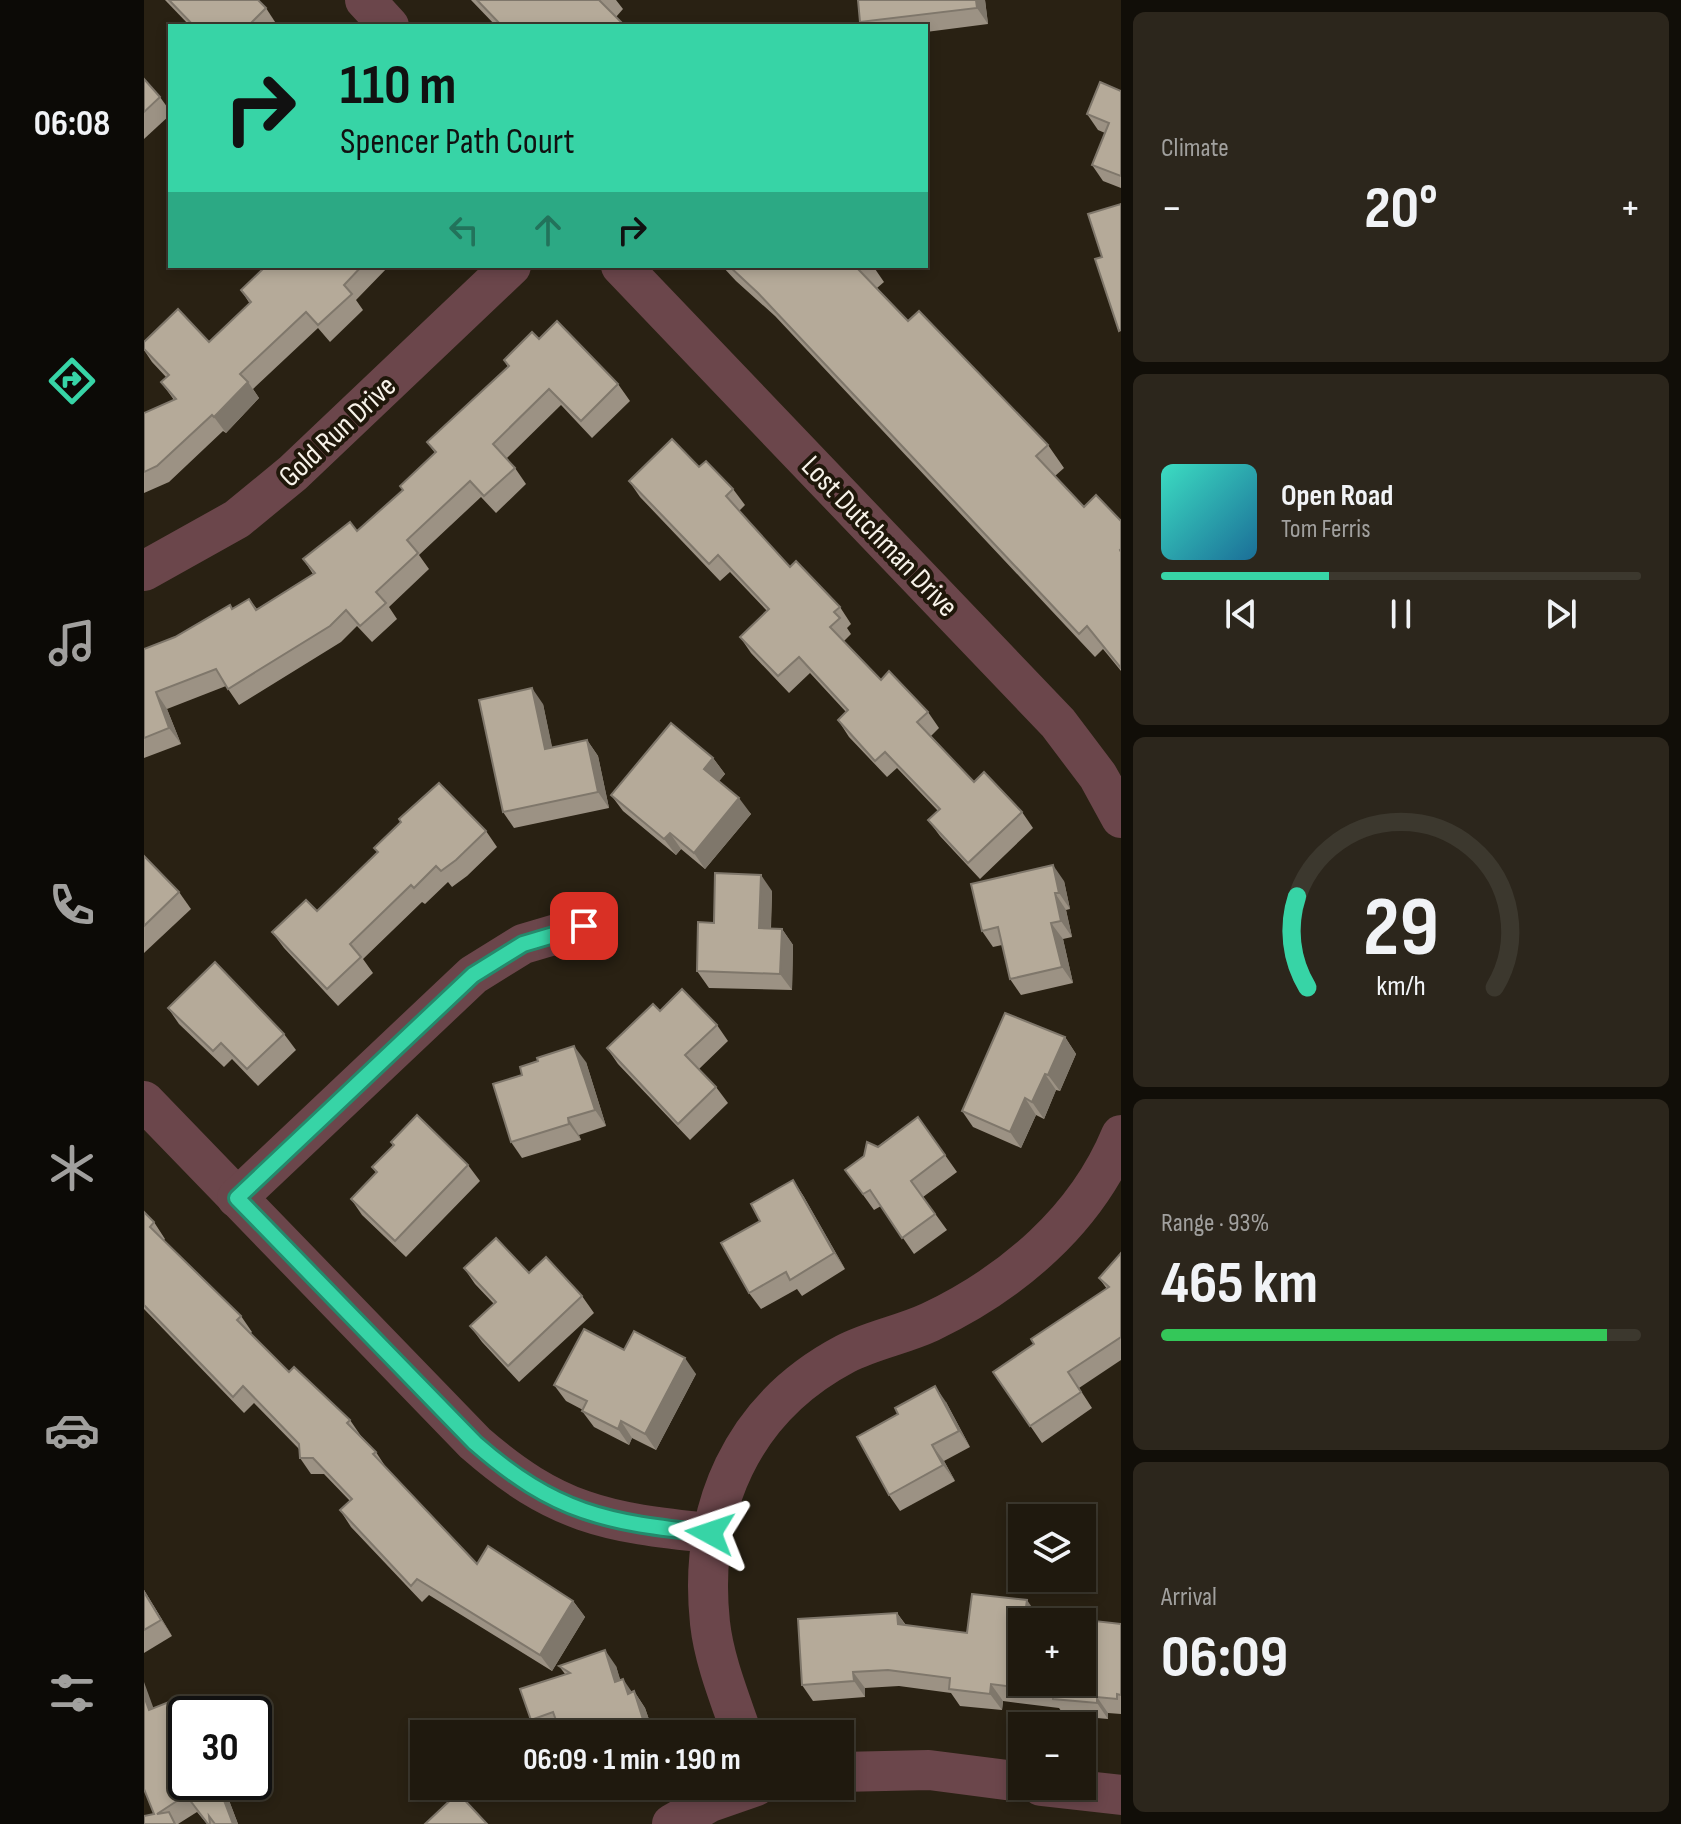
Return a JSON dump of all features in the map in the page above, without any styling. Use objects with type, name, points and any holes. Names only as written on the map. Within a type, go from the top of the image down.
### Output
[{"type":"street","points":[[365,0],[387,24]]},
{"type":"street","name":"Gold Run Drive","points":[[144,571],[237,519],[282,482],[509,268]]},
{"type":"street","name":"Lost Dutchman Drive","points":[[623,268],[1058,723],[1098,776],[1121,818]]},
{"type":"street","points":[[237,1198],[473,975],[523,944],[584,926]]},
{"type":"street","points":[[144,1101],[475,1443],[515,1479],[563,1505],[617,1521],[710,1533]]},
{"type":"street","points":[[738,1720],[710,1627],[710,1533],[726,1481],[748,1442],[778,1404],[809,1377],[844,1354],[927,1323],[972,1299],[1017,1269],[1053,1238],[1086,1196],[1121,1135]]},
{"type":"street","points":[[854,1772],[929,1770],[1008,1780]]},
{"type":"street","points":[[1096,1792],[1121,1795]]},
{"type":"street","points":[[672,1824],[716,1800]]},
{"type":"building","points":[[169,0],[258,0],[266,8],[250,24],[192,24]]},
{"type":"building","points":[[477,0],[599,0],[623,24],[500,24]]},
{"type":"building","points":[[858,0],[976,0],[977,8],[860,22]]},
{"type":"building","points":[[144,79],[160,97],[144,112]]},
{"type":"building","points":[[1100,82],[1121,91],[1121,176],[1092,165],[1109,123],[1087,114]]},
{"type":"building","points":[[1121,204],[1119,331],[1095,259],[1102,257],[1088,214]]},
{"type":"building","points":[[264,268],[360,268],[344,285],[352,294],[318,325],[306,312],[240,374],[248,382],[214,417],[212,415],[157,466],[144,472],[144,413],[176,399],[161,382],[169,375],[144,349],[144,342],[178,309],[209,342],[251,302],[241,290]]},
{"type":"building","points":[[731,268],[857,268],[908,321],[919,311],[1048,445],[1036,456],[1084,507],[1096,495],[1121,521],[1121,668],[1087,626],[1079,634]]},
{"type":"building","points":[[557,321],[618,384],[581,421],[549,389],[493,444],[515,468],[484,496],[470,481],[407,540],[418,553],[376,592],[386,603],[360,626],[346,610],[330,626],[228,689],[216,669],[156,692],[169,728],[144,738],[144,649],[175,637],[230,605],[232,609],[249,599],[256,610],[315,573],[303,559],[350,522],[357,531],[403,490],[400,486],[436,452],[427,442],[509,366],[504,360],[532,332],[539,339]]},
{"type":"building","points":[[672,439],[699,467],[706,461],[733,489],[726,496],[790,567],[796,561],[840,607],[834,612],[840,618],[830,627],[881,680],[889,671],[928,712],[917,722],[974,782],[984,772],[1022,812],[968,863],[928,820],[940,809],[885,752],[875,761],[838,720],[848,710],[799,657],[778,676],[740,637],[769,609],[718,555],[709,564],[629,481]]},
{"type":"building","points":[[532,688],[545,749],[587,740],[598,792],[503,812],[479,700]]},
{"type":"building","points":[[671,723],[713,758],[704,769],[739,798],[694,853],[670,833],[664,839],[611,795]]},
{"type":"building","points":[[439,783],[486,831],[441,871],[436,866],[414,888],[411,885],[350,944],[361,957],[327,989],[272,932],[306,900],[317,911],[378,852],[374,848],[401,822],[399,819]]},
{"type":"building","points":[[144,856],[179,892],[144,926]]},
{"type":"building","points":[[1053,865],[1061,921],[1051,923],[1062,967],[1010,979],[998,927],[982,931],[971,884]]},
{"type":"building","points":[[715,873],[761,875],[759,928],[782,929],[780,974],[697,971],[698,922],[714,923]]},
{"type":"building","points":[[215,962],[284,1034],[247,1069],[221,1043],[213,1051],[168,1008]]},
{"type":"building","points":[[682,989],[717,1025],[685,1055],[716,1087],[678,1124],[607,1048],[653,1004],[660,1011]]},
{"type":"building","points":[[1005,1013],[1065,1037],[1048,1075],[1045,1074],[1032,1102],[1025,1098],[1010,1132],[962,1111]]},
{"type":"building","points":[[574,1046],[595,1110],[568,1118],[569,1124],[511,1142],[493,1084],[522,1075],[520,1067],[538,1061],[537,1058]]},
{"type":"building","points":[[417,1115],[468,1165],[395,1241],[351,1199],[377,1172],[372,1167],[394,1145],[391,1142]]},
{"type":"building","points":[[918,1117],[945,1155],[911,1181],[935,1214],[902,1238],[870,1190],[863,1194],[845,1170],[864,1156],[867,1142],[878,1147]]},
{"type":"building","points":[[793,1180],[834,1253],[790,1280],[786,1272],[749,1293],[721,1243],[760,1221],[751,1204]]},
{"type":"building","points":[[144,1212],[154,1222],[150,1227],[241,1316],[237,1320],[289,1372],[294,1367],[350,1420],[347,1423],[376,1452],[373,1454],[477,1564],[488,1546],[573,1601],[540,1655],[417,1579],[411,1586],[340,1510],[352,1499],[313,1458],[300,1458],[299,1444],[243,1386],[233,1397],[144,1305]]},
{"type":"building","points":[[496,1238],[529,1273],[546,1257],[582,1296],[508,1366],[470,1326],[496,1302],[464,1268]]},
{"type":"building","points":[[1121,1253],[1121,1337],[1068,1372],[1081,1392],[1030,1426],[993,1372],[1034,1344],[1031,1339],[1109,1287],[1099,1278]]},
{"type":"building","points":[[584,1329],[624,1350],[634,1331],[685,1358],[645,1434],[621,1421],[618,1429],[582,1411],[587,1401],[554,1385]]},
{"type":"building","points":[[935,1386],[959,1431],[932,1445],[943,1465],[889,1495],[857,1437],[898,1414],[895,1408]]},
{"type":"building","points":[[144,1592],[161,1620],[144,1630]]},
{"type":"building","points":[[972,1594],[1027,1600],[1026,1608],[1008,1608],[1008,1686],[991,1684],[990,1694],[949,1689],[950,1678],[888,1670],[853,1672],[854,1681],[802,1685],[798,1619],[897,1613],[898,1624],[967,1633]]},
{"type":"building","points":[[1096,1621],[1121,1624],[1121,1695],[1117,1694],[1117,1699],[1097,1697],[1097,1703],[1053,1699],[1053,1696],[1096,1696]]},
{"type":"building","points":[[605,1650],[615,1682],[623,1679],[628,1694],[634,1691],[643,1720],[556,1720],[553,1712],[531,1720],[520,1689],[570,1673],[559,1666]]},
{"type":"building","points":[[144,1696],[149,1710],[168,1702],[168,1800],[178,1800],[157,1814],[169,1812],[175,1824],[144,1824],[144,1816],[154,1814],[144,1789]]},
{"type":"building","points":[[190,1800],[224,1800],[233,1824],[215,1824],[209,1816],[208,1824]]},
{"type":"building","points":[[451,1800],[465,1800],[487,1824],[425,1824]]},
{"type":"route","points":[[584,926],[523,944],[473,975],[237,1198],[475,1443],[515,1479],[563,1505],[617,1521],[710,1533]]}]
